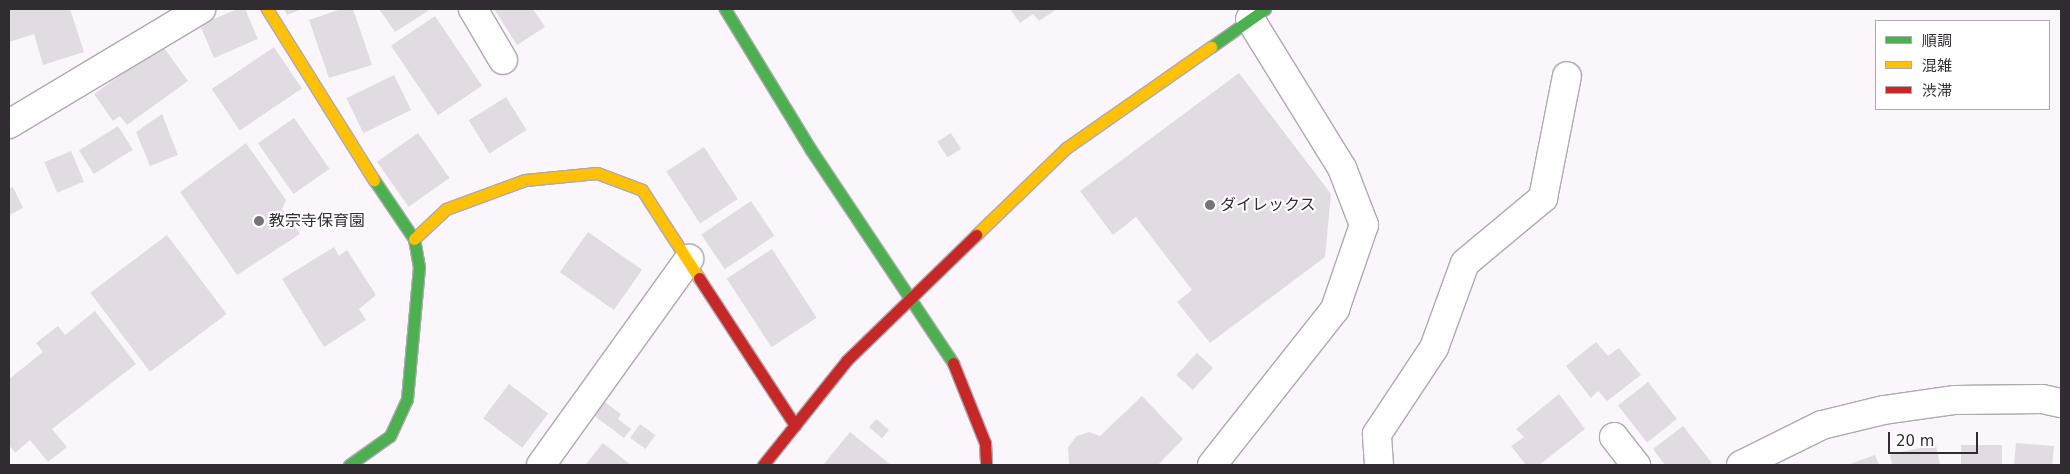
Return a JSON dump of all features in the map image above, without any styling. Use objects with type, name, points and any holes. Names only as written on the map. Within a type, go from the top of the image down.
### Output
[{"type":"street","points":[[9,123],[201,9]]},
{"type":"street","points":[[267,9],[327,110],[414,239],[419,276],[407,399],[390,436],[349,465]]},
{"type":"street","points":[[473,9],[503,60]]},
{"type":"street","points":[[725,9],[811,150],[951,357],[985,443],[986,465]]},
{"type":"street","points":[[763,465],[847,360],[1066,148],[1258,14],[1342,168],[1364,225],[1335,309],[1212,465]]},
{"type":"street","points":[[1379,465],[1377,434],[1434,348],[1465,263],[1543,198],[1567,76]]},
{"type":"street","points":[[414,239],[446,209],[481,194],[525,180],[597,173],[642,190],[689,259],[795,424]]},
{"type":"street","points":[[541,465],[689,259]]},
{"type":"street","points":[[1741,465],[1822,425],[1884,410],[1955,400],[2042,399],[2061,403]]},
{"type":"street","points":[[1614,437],[1636,465]]},
{"type":"building","points":[[9,9],[70,9],[84,52],[43,65],[34,34],[9,42]]},
{"type":"building","points":[[237,9],[245,9],[258,39],[214,58],[200,25]]},
{"type":"building","points":[[284,9],[302,9],[287,15]]},
{"type":"building","points":[[341,9],[353,9],[372,65],[329,78],[309,20]]},
{"type":"building","points":[[379,9],[426,9],[428,11],[395,32]]},
{"type":"building","points":[[494,9],[533,9],[545,27],[517,45]]},
{"type":"building","points":[[1010,9],[1057,9],[1039,21],[1033,14],[1020,23]]},
{"type":"building","points":[[435,16],[482,86],[438,115],[391,46]]},
{"type":"building","points":[[162,45],[188,81],[127,125],[120,116],[113,121],[94,94]]},
{"type":"building","points":[[274,47],[302,88],[240,130],[212,89]]},
{"type":"building","name":"ダイレックス","points":[[1239,73],[1331,194],[1325,257],[1210,343],[1177,302],[1192,290],[1136,217],[1113,235],[1080,191]]},
{"type":"building","points":[[394,75],[411,110],[363,133],[346,98]]},
{"type":"building","points":[[506,97],[527,130],[489,153],[469,120]]},
{"type":"building","points":[[162,114],[178,155],[150,166],[136,132]]},
{"type":"building","points":[[294,118],[330,169],[294,194],[258,143]]},
{"type":"building","points":[[118,126],[133,150],[94,174],[79,150]]},
{"type":"building","points":[[418,133],[450,178],[409,207],[377,162]]},
{"type":"building","points":[[951,133],[961,149],[947,158],[937,141]]},
{"type":"building","points":[[246,143],[286,200],[282,209],[300,234],[237,275],[180,192]]},
{"type":"building","points":[[704,147],[738,199],[700,224],[666,172]]},
{"type":"building","points":[[71,151],[84,181],[57,193],[44,162]]},
{"type":"building","points":[[13,187],[23,208],[9,215],[9,189]]},
{"type":"building","points":[[751,201],[774,236],[725,269],[701,235]]},
{"type":"building","points":[[588,232],[642,270],[614,310],[560,272]]},
{"type":"building","points":[[167,235],[227,314],[150,372],[90,293]]},
{"type":"building","points":[[334,247],[339,256],[347,250],[376,295],[359,309],[366,320],[324,347],[282,279]]},
{"type":"building","points":[[772,249],[817,318],[771,347],[727,278]]},
{"type":"building","points":[[95,311],[136,364],[52,429],[67,447],[48,462],[30,440],[15,453],[9,445],[9,379],[43,352],[36,343],[58,326],[65,335]]},
{"type":"building","points":[[1596,342],[1608,356],[1619,348],[1641,375],[1607,401],[1598,391],[1591,398],[1566,366]]},
{"type":"building","points":[[1197,353],[1213,368],[1193,390],[1177,375]]},
{"type":"building","points":[[1648,382],[1677,419],[1647,442],[1618,405]]},
{"type":"building","points":[[509,384],[548,413],[522,448],[483,418]]},
{"type":"building","points":[[1559,394],[1585,429],[1539,465],[1526,465],[1511,446],[1524,437],[1516,429]]},
{"type":"building","points":[[1142,396],[1183,439],[1158,465],[1069,465],[1068,447],[1077,436],[1089,432],[1100,436]]},
{"type":"building","points":[[602,400],[621,414],[618,419],[631,429],[624,438],[592,414]]},
{"type":"building","points":[[876,419],[889,430],[882,438],[869,427]]},
{"type":"building","points":[[640,424],[655,435],[645,449],[630,438]]},
{"type":"building","points":[[1683,426],[1712,463],[1709,465],[1665,465],[1653,449]]},
{"type":"building","points":[[850,432],[891,465],[823,465]]},
{"type":"building","points":[[603,443],[631,465],[585,465]]},
{"type":"building","points":[[2016,443],[2054,446],[2052,465],[2014,465]]},
{"type":"building","points":[[1936,445],[1940,465],[1892,465],[1890,454]]},
{"type":"building","points":[[1961,445],[2002,445],[2002,465],[1961,465]]},
{"type":"building","points":[[1875,455],[1879,465],[1847,465]]},
{"type":"traffic: fast","points":[[725,9],[811,150],[953,363]]},
{"type":"traffic: fast","points":[[1211,47],[1265,9]]},
{"type":"traffic: fast","points":[[349,465],[390,436],[407,399],[419,267],[414,239],[374,180]]},
{"type":"traffic: slow","points":[[267,9],[374,180]]},
{"type":"traffic: slow","points":[[976,235],[1066,148],[1211,47]]},
{"type":"traffic: slow","points":[[414,239],[446,209],[525,180],[597,173],[642,190],[699,278]]},
{"type":"traffic: jam","points":[[763,465],[847,360],[976,235]]},
{"type":"traffic: jam","points":[[699,278],[795,425]]},
{"type":"traffic: jam","points":[[953,363],[985,443],[986,465]]},
{"type":"place","name":"ダイレックス","points":[[1210,205]]},
{"type":"place","name":"教宗寺保育園","points":[[259,221]]}]
